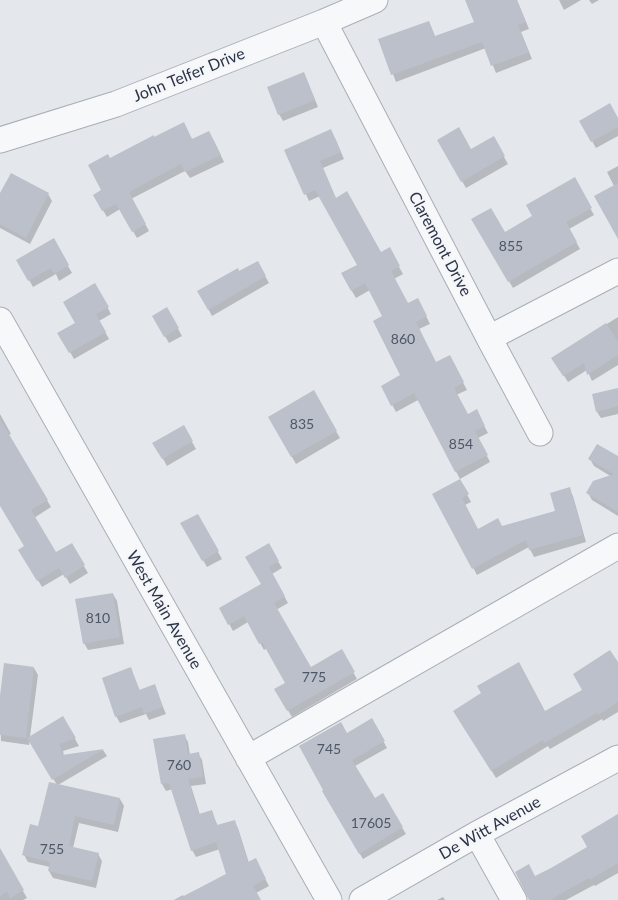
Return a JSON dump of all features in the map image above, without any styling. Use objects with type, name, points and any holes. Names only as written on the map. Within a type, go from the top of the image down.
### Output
[{"type":"street","name":"John Telfer Drive","points":[[0,140],[116,104],[375,0]]},
{"type":"street","name":"Claremont Drive","points":[[324,22],[540,433]]},
{"type":"street","points":[[489,338],[618,271]]},
{"type":"street","name":"West Main Avenue","points":[[0,320],[329,900]]},
{"type":"street","points":[[248,758],[618,546]]},
{"type":"street","name":"De Witt Avenue","points":[[362,900],[477,834],[618,758]]},
{"type":"street","points":[[477,834],[514,900]]},
{"type":"building","points":[[465,0],[517,0],[526,22],[518,25],[529,52],[491,66],[482,42],[391,75],[378,39],[429,21],[435,36],[474,22]]},
{"type":"building","points":[[304,72],[315,100],[278,115],[267,87]]},
{"type":"building","points":[[610,103],[618,118],[618,127],[591,142],[579,121]]},
{"type":"building","points":[[184,122],[192,139],[209,131],[221,155],[185,172],[181,164],[129,192],[146,224],[132,232],[116,204],[102,211],[93,195],[101,190],[88,165],[108,154],[110,158]]},
{"type":"building","points":[[459,127],[471,149],[494,136],[505,156],[461,182],[437,140]]},
{"type":"building","points":[[331,129],[341,152],[320,161],[336,198],[347,191],[381,252],[390,247],[400,266],[391,271],[408,303],[418,298],[427,316],[416,322],[436,362],[450,355],[464,382],[454,388],[468,414],[477,409],[485,426],[475,431],[488,455],[455,472],[414,393],[391,406],[381,386],[400,375],[373,321],[382,316],[365,283],[351,291],[341,273],[357,265],[315,190],[304,195],[284,150]]},
{"type":"building","points":[[11,173],[49,193],[26,238],[0,224],[0,193]]},
{"type":"building","points":[[575,177],[592,208],[566,222],[577,242],[508,282],[471,219],[491,208],[505,232],[532,216],[526,205]]},
{"type":"building","points":[[618,183],[618,239],[594,196]]},
{"type":"building","points":[[54,238],[69,265],[54,274],[51,268],[28,281],[16,260]]},
{"type":"building","points":[[258,261],[266,276],[208,310],[197,291],[238,268],[239,271]]},
{"type":"building","points":[[95,283],[109,307],[96,314],[106,332],[69,353],[57,333],[75,323],[63,302]]},
{"type":"building","points":[[167,307],[179,328],[164,337],[152,316]]},
{"type":"building","points":[[606,323],[618,342],[618,355],[587,375],[584,363],[563,376],[551,358]]},
{"type":"building","points":[[618,388],[618,406],[596,412],[592,394]]},
{"type":"building","points":[[314,390],[337,431],[291,457],[268,417]]},
{"type":"building","points":[[0,419],[48,500],[31,510],[56,552],[72,543],[85,565],[65,578],[59,568],[37,581],[18,550],[24,546],[0,506]]},
{"type":"building","points":[[184,425],[193,441],[162,459],[152,443]]},
{"type":"building","points":[[597,444],[618,456],[618,512],[586,493],[593,481],[614,474],[588,459]]},
{"type":"building","points":[[460,479],[469,494],[462,498],[478,529],[498,518],[502,526],[555,511],[550,493],[570,487],[583,535],[529,550],[526,540],[472,569],[432,494]]},
{"type":"building","points":[[198,514],[219,551],[202,561],[180,523]]},
{"type":"building","points":[[269,543],[279,561],[269,567],[285,596],[274,603],[311,667],[342,649],[355,672],[287,711],[274,689],[285,683],[262,642],[259,644],[244,616],[228,625],[219,608],[261,584],[245,557]]},
{"type":"building","points":[[113,593],[120,637],[83,644],[75,599]]},
{"type":"building","points":[[610,650],[618,662],[618,702],[598,715],[597,713],[544,743],[543,740],[491,771],[453,711],[481,693],[477,686],[519,662],[545,711],[582,690],[573,674]]},
{"type":"building","points":[[4,663],[34,667],[26,738],[0,735],[0,696]]},
{"type":"building","points":[[131,667],[139,690],[155,684],[163,707],[144,714],[142,707],[115,717],[102,678]]},
{"type":"building","points":[[63,716],[76,738],[60,744],[62,755],[104,749],[52,780],[27,738]]},
{"type":"building","points":[[372,718],[385,741],[352,760],[375,798],[383,793],[403,827],[359,854],[322,791],[299,746],[341,722],[347,733]]},
{"type":"building","points":[[185,734],[188,754],[199,752],[203,777],[188,779],[199,814],[212,810],[217,825],[235,820],[248,862],[256,858],[266,879],[253,886],[261,900],[176,900],[226,874],[216,842],[191,851],[169,783],[161,784],[153,739]]},
{"type":"building","points":[[49,782],[120,798],[114,825],[75,816],[69,846],[99,853],[92,881],[48,871],[50,862],[22,855],[30,824],[38,826]]},
{"type":"building","points":[[618,814],[618,863],[590,880],[589,878],[550,900],[529,900],[515,872],[529,864],[535,876],[551,868],[587,847],[581,836]]},
{"type":"building","points":[[0,848],[24,890],[10,898],[7,892],[0,896]]}]
